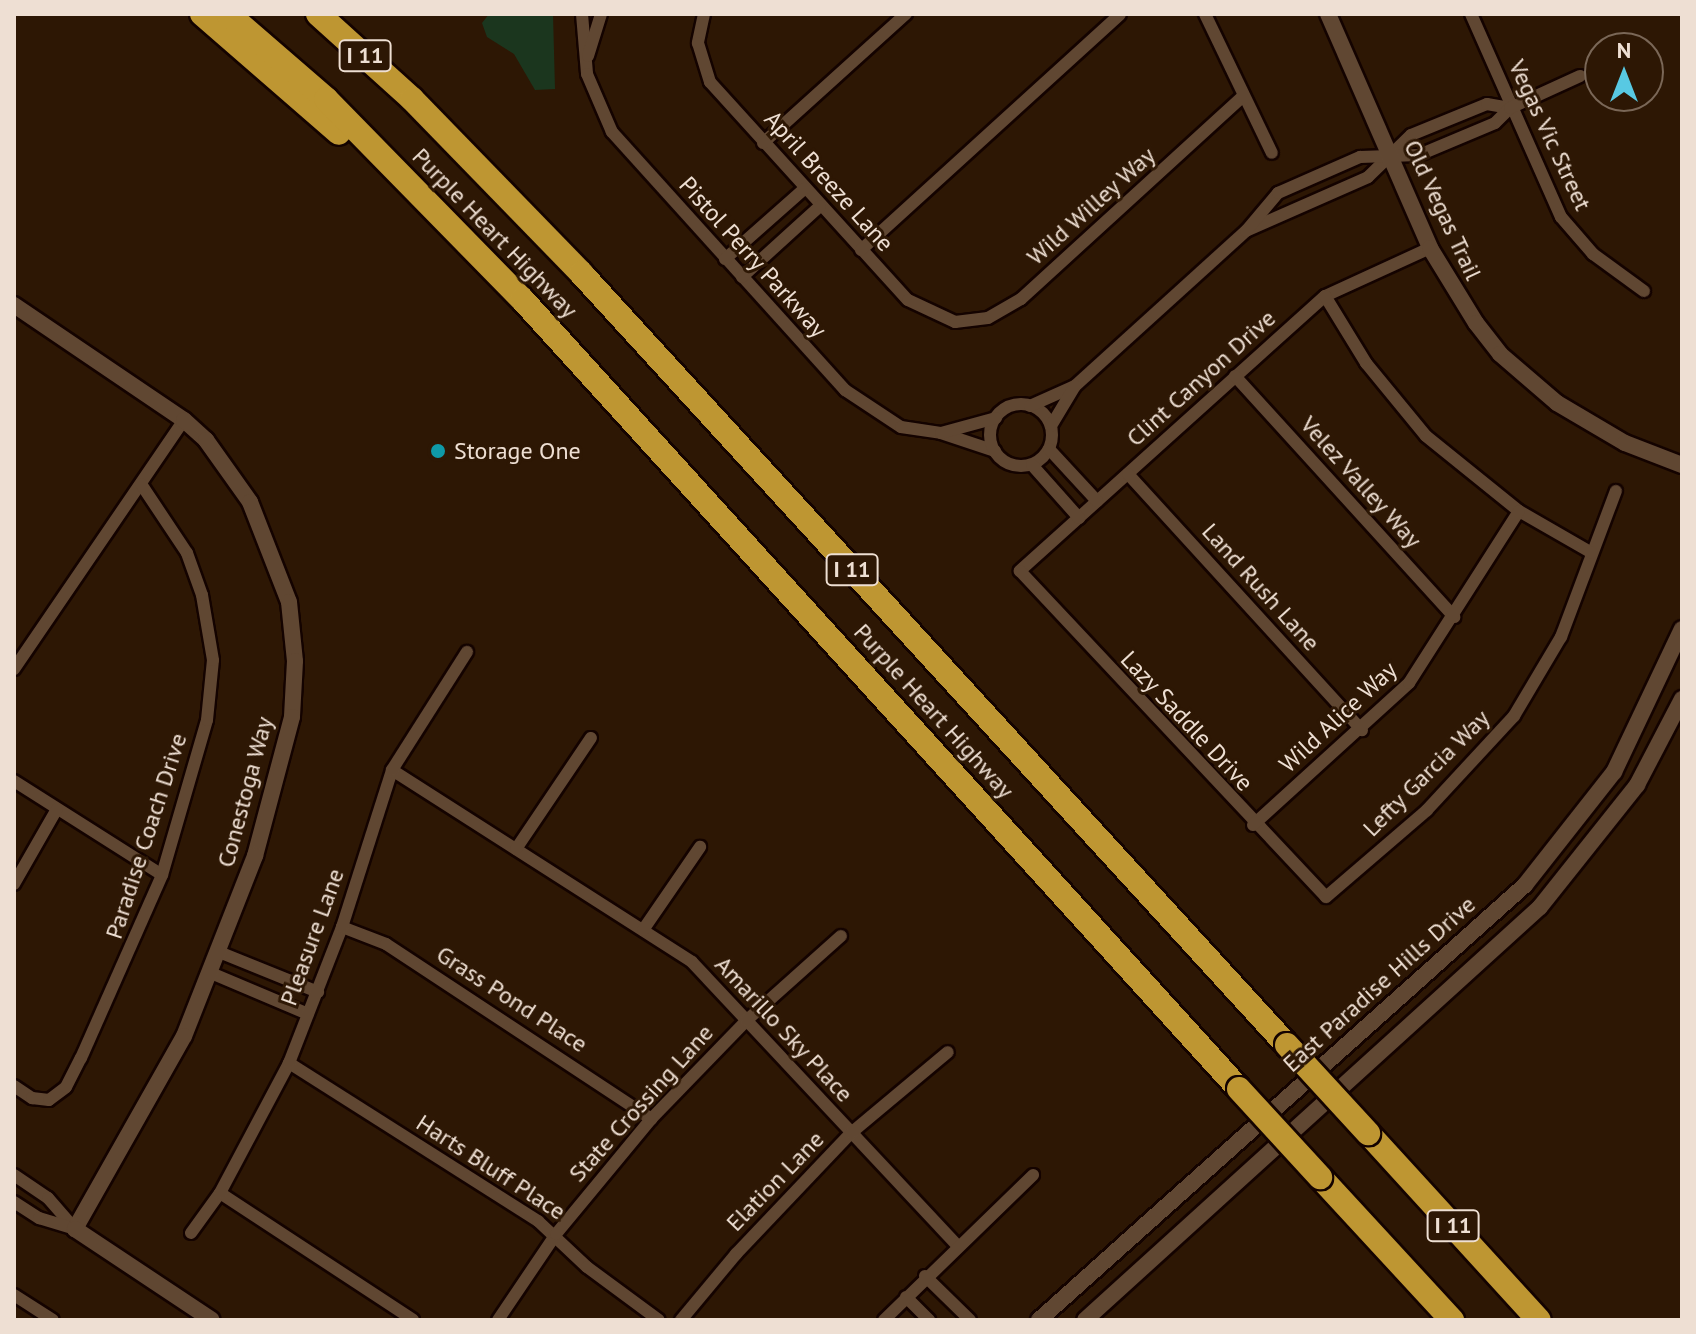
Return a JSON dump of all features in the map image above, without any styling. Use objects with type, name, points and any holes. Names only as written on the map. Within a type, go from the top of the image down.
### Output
[{"type":"highway","points":[[202,14],[522,299]]},
{"type":"highway","name":"Purple Heart Highway","points":[[228,14],[326,99],[522,299],[1452,1320]]},
{"type":"highway","name":"Purple Heart Highway","points":[[318,14],[412,99],[581,273],[1539,1320]]},
{"type":"highway","points":[[341,14],[412,99]]},
{"type":"street","name":"Pistol Perry Parkway","points":[[582,14],[593,95],[612,132],[742,277],[868,409],[901,427],[941,433],[995,451]]},
{"type":"street","name":"Pistol Perry Parkway","points":[[588,56],[601,14]]},
{"type":"street","name":"April Breeze Lane","points":[[704,14],[698,43],[710,82],[908,300],[955,322]]},
{"type":"street","points":[[763,143],[906,14]]},
{"type":"street","points":[[861,250],[1120,14]]},
{"type":"street","points":[[1205,14],[1272,153]]},
{"type":"street","name":"Old Vegas Trail","points":[[1328,14],[1430,248],[1476,323],[1528,380],[1586,423],[1682,465]]},
{"type":"street","name":"Vegas Vic Street","points":[[1471,14],[1550,198],[1576,238],[1644,291]]},
{"type":"street","points":[[1075,386],[1030,406],[1007,408],[996,418],[990,432],[995,451],[1009,464],[1032,465],[1049,449],[1051,426],[1075,386],[1246,231],[1278,193],[1360,157],[1419,155],[1495,123],[1510,108],[1580,76]]},
{"type":"street","name":"Wild Willey Way","points":[[955,322],[988,318],[1021,299],[1243,96]]},
{"type":"street","points":[[1246,231],[1368,177],[1411,135],[1487,104],[1510,108]]},
{"type":"street","points":[[725,259],[804,189]]},
{"type":"street","points":[[742,277],[820,206]]},
{"type":"street","name":"Clint Canyon Drive","points":[[1020,571],[1325,296],[1430,248]]},
{"type":"street","points":[[1325,296],[1366,363],[1426,436],[1519,511],[1592,553]]},
{"type":"street","name":"Conestoga Way","points":[[14,305],[184,420],[206,440],[250,502],[282,574],[295,637],[295,686],[286,748],[255,856],[211,973],[164,1077],[75,1229]]},
{"type":"street","name":"Velez Valley Way","points":[[1235,376],[1454,617]]},
{"type":"street","points":[[1030,406],[1051,426]]},
{"type":"street","name":"Pistol Perry Parkway","points":[[941,433],[996,418]]},
{"type":"street","points":[[14,669],[184,420]]},
{"type":"street","points":[[1049,449],[1097,501]]},
{"type":"street","points":[[1032,465],[1079,518]]},
{"type":"street","name":"Land Rush Lane","points":[[1128,474],[1362,730]]},
{"type":"street","name":"Paradise Coach Drive","points":[[14,1086],[32,1098],[49,1100],[66,1087],[94,1034],[162,875],[199,752],[213,660],[207,611],[193,566],[141,484]]},
{"type":"street","name":"Lefty Garcia Way","points":[[1326,897],[1427,810],[1514,716],[1561,637],[1616,491]]},
{"type":"street","name":"Wild Alice Way","points":[[1253,825],[1362,730],[1409,683],[1519,511]]},
{"type":"street","name":"Lazy Saddle Drive","points":[[1020,571],[1253,825],[1326,897]]},
{"type":"street","name":"East Paradise Hills Drive","points":[[1039,1320],[1525,885],[1614,772],[1682,629]]},
{"type":"street","name":"Pleasure Lane","points":[[191,1233],[220,1193],[289,1063],[342,927],[392,770],[467,652]]},
{"type":"street","points":[[1085,1320],[1540,907],[1637,785],[1682,699]]},
{"type":"street","points":[[516,849],[591,738]]},
{"type":"street","name":"Amarillo Sky Place","points":[[392,770],[692,962],[957,1245]]},
{"type":"street","points":[[14,781],[162,875]]},
{"type":"street","points":[[14,884],[57,809]]},
{"type":"street","points":[[643,930],[700,847]]},
{"type":"street","name":"Grass Pond Place","points":[[342,927],[386,944],[651,1119]]},
{"type":"street","name":"State Crossing Lane","points":[[498,1320],[556,1234],[651,1119],[747,1020],[841,936]]},
{"type":"street","points":[[219,952],[318,992]]},
{"type":"street","points":[[211,973],[308,1014]]},
{"type":"street","name":"Elation Lane","points":[[681,1320],[736,1254],[851,1133],[948,1052]]},
{"type":"street","name":"Harts Bluff Place","points":[[289,1063],[556,1234],[587,1267],[659,1320]]},
{"type":"street","points":[[14,1175],[48,1198],[75,1229],[212,1320]]},
{"type":"street","points":[[884,1320],[925,1276],[1033,1175]]},
{"type":"street","points":[[220,1193],[413,1320]]},
{"type":"street","points":[[14,1202],[39,1218],[75,1229]]},
{"type":"street","points":[[925,1276],[970,1320]]},
{"type":"street","points":[[14,1295],[53,1320]]},
{"type":"street","points":[[906,1297],[929,1320]]},
{"type":"green space","points":[[489,14],[553,14],[555,89],[535,90],[514,54],[487,37],[482,23]]},
{"type":"place","name":"Storage One","points":[[438,451]]}]
